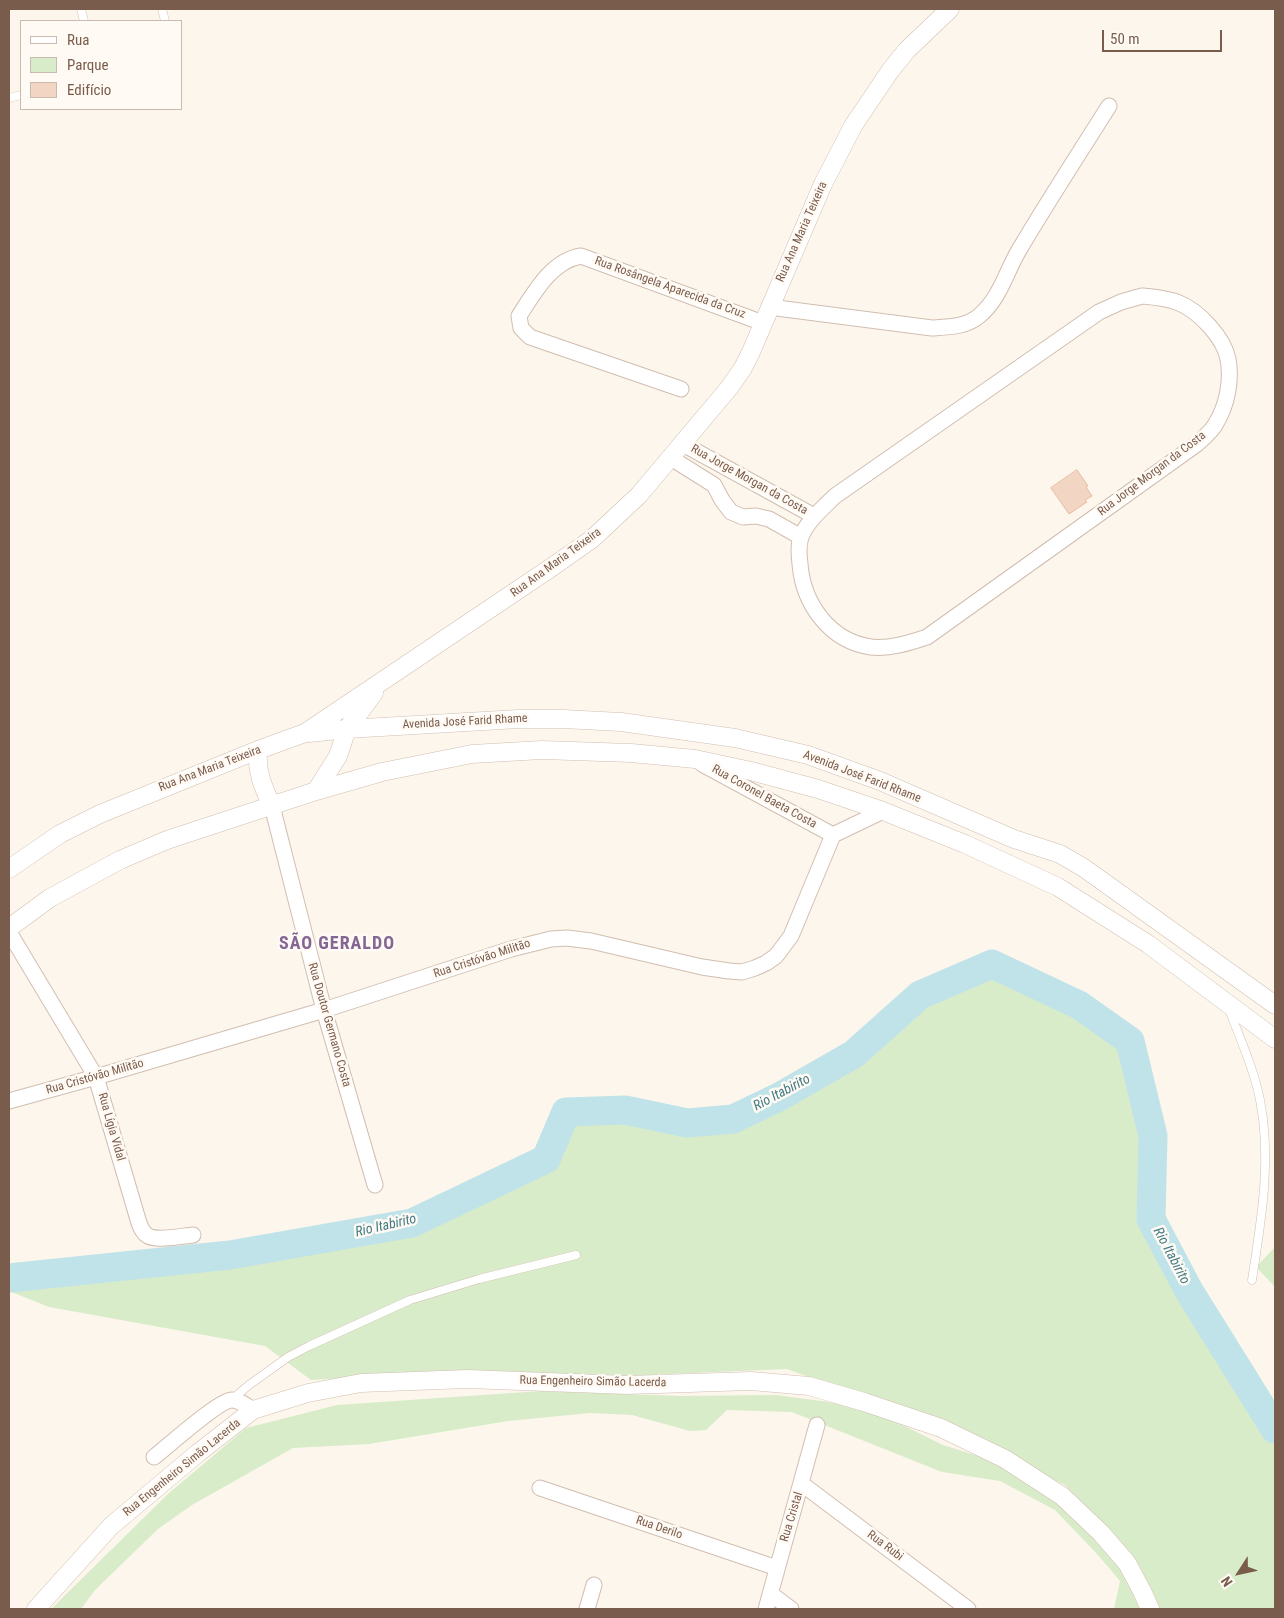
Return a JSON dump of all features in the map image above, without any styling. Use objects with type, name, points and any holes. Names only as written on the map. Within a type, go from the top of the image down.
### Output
[{"type":"street","name":"Rua Ana Maria Teixeira","points":[[9,869],[60,834],[100,814],[258,750],[305,734],[526,586],[592,539],[638,495],[683,444],[743,368],[823,184],[852,126],[890,70],[907,50],[950,9]]},
{"type":"street","points":[[766,315],[932,328],[958,326],[978,317],[995,298],[1020,247],[1109,106]]},
{"type":"street","name":"Rua Rosângela Aparecida da Cruz","points":[[681,389],[530,337],[521,328],[519,316],[539,285],[550,274],[567,260],[581,256],[766,315]]},
{"type":"street","name":"Rua Jorge Morgan da Costa","points":[[1142,296],[1162,298],[1180,303],[1201,316],[1217,336],[1228,357],[1229,383],[1224,409],[1215,426],[1197,444],[927,637],[901,645],[871,647],[844,638],[824,623],[810,602],[801,581],[799,554],[801,537],[814,516],[835,496],[1099,312],[1121,302],[1142,296]]},
{"type":"street","name":"Rua Jorge Morgan da Costa","points":[[683,444],[814,516]]},
{"type":"street","name":"Rua Jorge Morgan da Costa","points":[[670,458],[714,485],[731,512],[744,517],[756,516],[769,519],[801,537]]},
{"type":"street","points":[[316,791],[338,756],[347,728],[385,680]]},
{"type":"street","name":"Avenida José Farid Rhame","points":[[305,734],[347,728],[518,719],[621,722],[735,738],[808,755],[880,781],[1014,839],[1060,854],[1084,868],[1275,1005]]},
{"type":"street","points":[[258,750],[258,773],[272,806]]},
{"type":"street","points":[[9,928],[50,898],[120,860],[167,840],[316,791],[382,772],[472,754],[542,750],[631,753],[695,759],[751,771],[818,789],[883,811],[965,844],[1058,887],[1148,944],[1275,1039]]},
{"type":"street","name":"Rua Coronel Baeta Costa","points":[[695,759],[833,835]]},
{"type":"street","name":"Rua Doutor Germano Costa","points":[[272,806],[324,1010],[375,1186]]},
{"type":"street","points":[[833,835],[883,811]]},
{"type":"street","name":"Rua Cristóvão Militão","points":[[9,1101],[324,1010],[511,949],[551,939],[591,940],[702,967],[729,971],[742,972],[755,968],[776,956],[791,936],[833,835]]},
{"type":"street","name":"Rua Lígia Vidal","points":[[9,932],[96,1077],[143,1232],[155,1238],[193,1236]]},
{"type":"street","name":"Rua Engenheiro Simão Lacerda","points":[[36,1609],[111,1526],[253,1410],[308,1392],[361,1383],[467,1379],[627,1385],[751,1381],[809,1386],[864,1402],[941,1428],[1005,1459],[1062,1496],[1101,1533],[1127,1563],[1150,1609]]},
{"type":"street","points":[[154,1457],[199,1420],[231,1400],[241,1402],[253,1410]]},
{"type":"street","name":"Rua Cristal","points":[[766,1609],[818,1425]]},
{"type":"street","name":"Rua Rubi","points":[[802,1484],[968,1609]]},
{"type":"street","name":"Rua Derilo","points":[[540,1488],[777,1568]]},
{"type":"street","points":[[587,1609],[594,1585]]},
{"type":"street","points":[[771,1594],[791,1609]]},
{"type":"lane","points":[[1227,1003],[1260,1100],[1265,1144],[1264,1188],[1252,1280]]},
{"type":"lane","points":[[231,1400],[288,1357],[410,1300],[479,1278],[576,1255]]},
{"type":"green space","points":[[992,964],[1079,1005],[1130,1041],[1153,1136],[1151,1219],[1189,1291],[1275,1429],[1275,1609],[1114,1609],[1120,1581],[1098,1555],[1055,1510],[1000,1481],[942,1472],[792,1412],[727,1410],[706,1430],[690,1431],[632,1415],[590,1413],[508,1421],[369,1444],[293,1448],[192,1505],[158,1529],[95,1590],[81,1609],[51,1609],[169,1493],[246,1428],[337,1405],[541,1391],[680,1396],[776,1395],[866,1407],[943,1445],[1030,1469],[1086,1508],[1065,1485],[935,1424],[787,1369],[622,1376],[464,1372],[311,1380],[265,1346],[49,1307],[9,1291],[9,1278],[230,1255],[412,1223],[546,1159],[566,1112],[625,1110],[687,1123],[733,1119],[779,1097],[854,1054],[920,995]]},
{"type":"green space","points":[[1275,1247],[1275,1287],[1256,1267]]},
{"type":"building","points":[[1077,470],[1088,486],[1086,487],[1092,496],[1085,500],[1087,502],[1069,514],[1051,488]]},
{"type":"waterway","name":"Rio Itabirito","points":[[9,1278],[230,1255],[412,1223],[546,1159],[566,1112],[625,1110],[687,1123],[733,1119],[779,1097],[854,1054],[920,995],[992,964],[1079,1005],[1130,1041],[1153,1136],[1151,1219],[1189,1291],[1275,1429]]},
{"type":"district","name":"SÃO GERALDO","points":[[337,944]]}]
